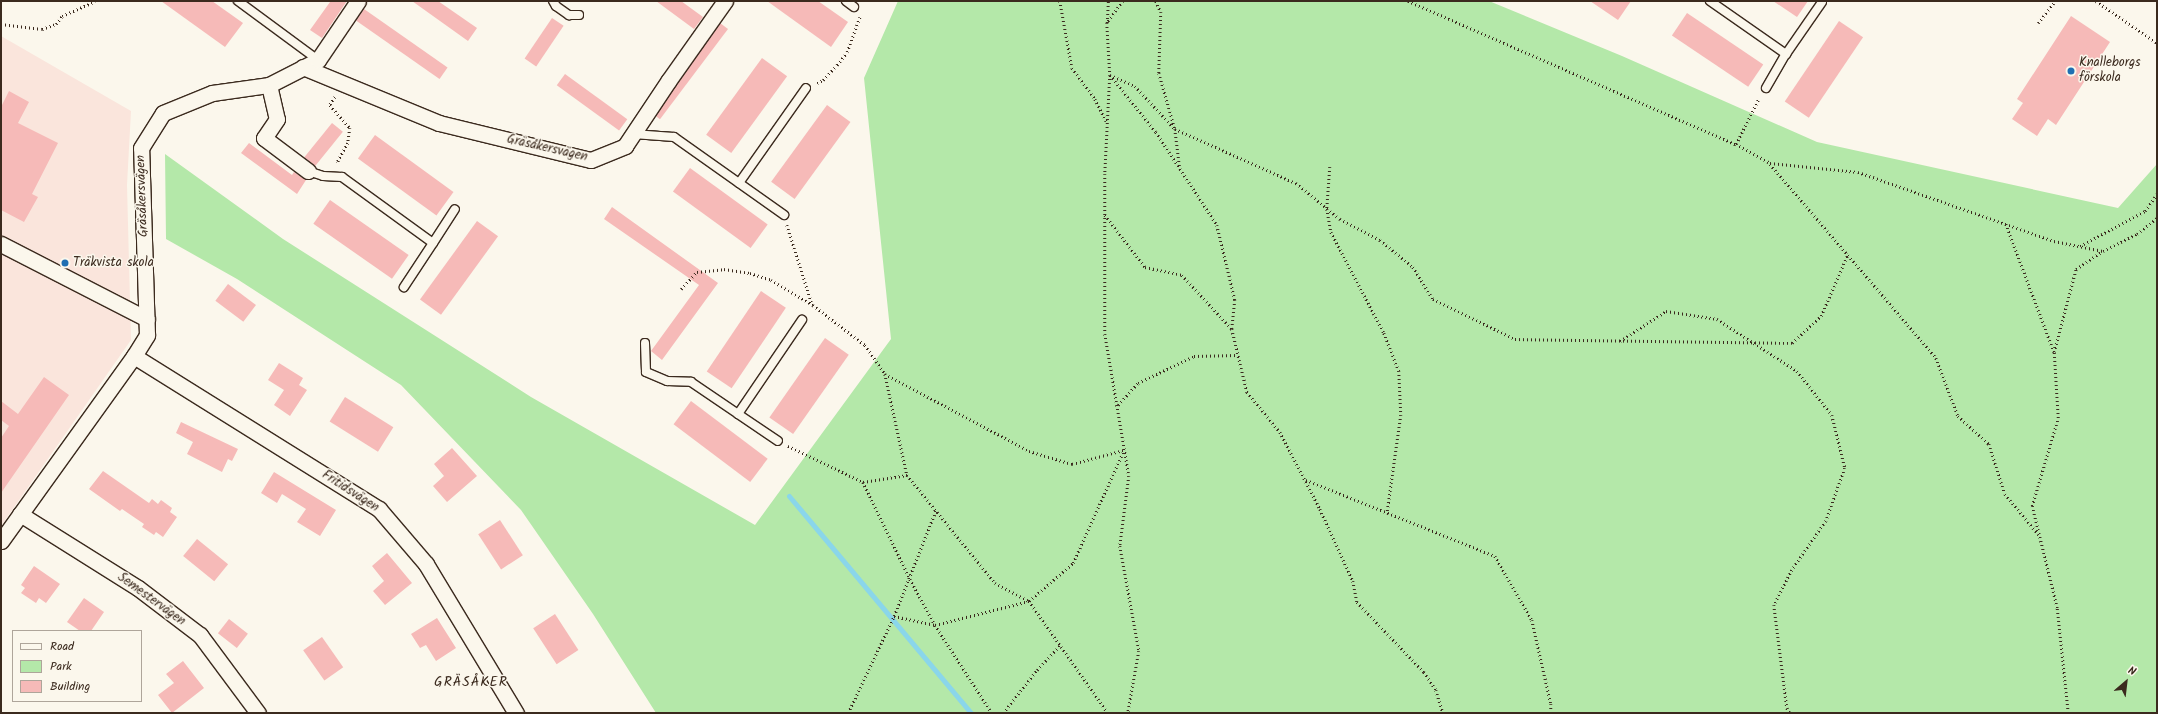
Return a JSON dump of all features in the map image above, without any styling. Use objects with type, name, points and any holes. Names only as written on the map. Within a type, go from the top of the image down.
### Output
[{"type":"street","name":"Gräsåkersvägen","points":[[1,541],[134,356],[147,335],[141,148],[163,113],[212,93],[269,85],[318,60],[358,1]]},
{"type":"street","name":"Gräsåkersvägen","points":[[304,67],[439,124],[591,160],[625,146],[725,1]]},
{"type":"street","points":[[269,85],[277,119],[264,138],[308,171]]},
{"type":"street","points":[[1,244],[147,319]]},
{"type":"street","name":"Fritidsvägen","points":[[134,356],[379,509],[426,564],[516,713]]},
{"type":"street","name":"Semestervägen","points":[[20,514],[138,588],[200,635],[258,713]]},
{"type":"lane","points":[[238,1],[318,60]]},
{"type":"lane","points":[[553,1],[556,6],[570,15],[579,15]]},
{"type":"lane","points":[[846,1],[854,7]]},
{"type":"lane","points":[[1710,1],[1786,54]]},
{"type":"lane","points":[[1766,88],[1786,54],[1822,2]]},
{"type":"lane","points":[[739,183],[806,88]]},
{"type":"lane","points":[[633,134],[674,137],[784,215]]},
{"type":"lane","points":[[308,171],[323,176],[342,176],[433,243]]},
{"type":"lane","points":[[404,287],[455,209]]},
{"type":"lane","points":[[738,414],[802,320]]},
{"type":"lane","points":[[645,343],[646,372],[667,381],[691,382],[778,442]]},
{"type":"path","points":[[1,24],[42,29],[56,24],[62,16],[95,1]]},
{"type":"path","points":[[1060,1],[1072,68],[1095,99],[1107,122]]},
{"type":"path","points":[[1108,1],[1107,23],[1110,75],[1107,122],[1105,214],[1105,334],[1129,476],[1120,546],[1139,651],[1128,713]]},
{"type":"path","points":[[1107,23],[1123,1]]},
{"type":"path","points":[[1156,1],[1160,12],[1158,73],[1175,128],[1180,169]]},
{"type":"path","points":[[1408,1],[1736,144],[1770,163],[1936,358],[1958,416],[1989,444],[2005,494],[2039,536]]},
{"type":"path","points":[[2038,22],[2055,1]]},
{"type":"path","points":[[2096,1],[2157,43]]},
{"type":"path","points":[[806,88],[823,80],[847,52],[861,12],[854,7]]},
{"type":"path","points":[[1110,75],[1135,86],[1175,128],[1296,183],[1340,219],[1380,240],[1413,267],[1433,299],[1515,339],[1792,343],[1821,316],[1848,254]]},
{"type":"path","points":[[1110,75],[1156,132],[1217,225],[1235,300],[1232,329],[1247,392],[1280,432],[1305,480],[1353,581],[1357,602],[1424,672],[1436,690],[1443,713]]},
{"type":"path","points":[[342,176],[338,160],[348,143],[350,128],[330,105],[344,84]]},
{"type":"path","points":[[1736,144],[1751,111]]},
{"type":"path","points":[[1770,163],[1858,172],[2054,241],[2103,251]]},
{"type":"path","points":[[1330,167],[1327,209],[1332,232],[1384,333],[1399,371],[1401,415],[1387,514]]},
{"type":"path","points":[[2080,246],[2146,211],[2157,194]]},
{"type":"path","points":[[1105,214],[1145,267],[1182,275],[1232,329]]},
{"type":"path","points":[[784,215],[813,305]]},
{"type":"path","points":[[2054,352],[2076,269],[2103,251],[2137,234],[2157,218]]},
{"type":"path","points":[[2005,224],[2054,352],[2058,418],[2032,506],[2057,608],[2068,713]]},
{"type":"path","points":[[681,289],[696,272],[724,269],[750,273],[772,280],[813,305],[865,345],[885,374],[907,475],[995,583],[1029,601],[1108,713]]},
{"type":"path","points":[[1619,341],[1666,311],[1717,319],[1797,371],[1832,415],[1845,468],[1826,522],[1792,570],[1774,605],[1787,708],[1790,713]]},
{"type":"path","points":[[1118,405],[1138,383],[1194,356],[1238,355]]},
{"type":"path","points":[[885,374],[1029,451],[1072,464],[1124,449]]},
{"type":"path","points":[[778,442],[863,482],[907,475]]},
{"type":"path","points":[[894,616],[935,625],[1029,601],[1073,563],[1124,449]]},
{"type":"path","points":[[1305,480],[1495,556],[1532,620],[1551,704],[1551,713]]},
{"type":"path","points":[[863,482],[910,579],[935,625],[992,713]]},
{"type":"path","points":[[848,713],[894,616],[910,579],[936,510]]},
{"type":"path","points":[[1003,713],[1037,670],[1060,645]]},
{"type":"shaded area","name":"Träkvista skola","points":[[1,36],[131,111],[127,185],[131,340],[1,526]]},
{"type":"green space","points":[[898,1],[1489,1],[1622,56],[1817,142],[2118,208],[2157,164],[2157,713],[656,713],[593,614],[521,510],[401,385],[237,279],[166,239],[165,154],[283,239],[531,397],[755,525],[891,339],[864,78]]},
{"type":"building","points":[[161,1],[212,1],[243,23],[225,47]]},
{"type":"building","points":[[329,1],[347,1],[322,38],[310,30],[330,2]]},
{"type":"building","points":[[412,1],[438,1],[477,28],[468,41]]},
{"type":"building","points":[[656,1],[681,1],[703,17],[694,29]]},
{"type":"building","points":[[767,1],[818,1],[848,22],[831,47]]},
{"type":"building","points":[[1590,1],[1631,1],[1618,20]]},
{"type":"building","points":[[1773,1],[1808,1],[1797,17]]},
{"type":"building","points":[[364,9],[448,68],[440,79],[356,20]]},
{"type":"building","points":[[1687,13],[1763,64],[1748,87],[1672,35]]},
{"type":"building","points":[[2071,16],[2110,42],[2056,125],[2048,119],[2037,136],[2012,119],[2023,103],[2017,99]]},
{"type":"building","points":[[552,18],[564,26],[536,66],[525,59]]},
{"type":"building","points":[[1839,21],[1863,37],[1809,118],[1785,101]]},
{"type":"building","points":[[720,23],[728,29],[660,119],[652,113]]},
{"type":"building","points":[[762,58],[787,76],[731,153],[706,135]]},
{"type":"building","points":[[565,74],[627,119],[619,131],[557,85]]},
{"type":"building","points":[[9,91],[29,102],[18,123],[58,143],[32,194],[38,197],[24,222],[1,210],[1,107]]},
{"type":"building","points":[[827,105],[850,122],[795,199],[771,182]]},
{"type":"building","points":[[332,123],[343,132],[315,166],[304,157]]},
{"type":"building","points":[[375,135],[453,192],[436,215],[358,158]]},
{"type":"building","points":[[249,143],[292,175],[294,172],[306,180],[297,194],[241,153]]},
{"type":"building","points":[[690,168],[768,224],[751,248],[673,191]]},
{"type":"building","points":[[330,200],[409,255],[392,279],[313,224]]},
{"type":"building","points":[[612,207],[718,283],[662,360],[651,351],[699,285],[604,219]]},
{"type":"building","points":[[477,221],[498,236],[441,315],[420,299]]},
{"type":"building","points":[[228,284],[256,305],[243,322],[215,301]]},
{"type":"building","points":[[761,291],[786,308],[732,388],[707,371]]},
{"type":"building","points":[[825,338],[849,355],[793,434],[769,417]]},
{"type":"building","points":[[279,363],[303,378],[299,385],[307,390],[290,416],[274,405],[284,390],[268,380]]},
{"type":"building","points":[[44,377],[69,395],[1,493],[1,438],[9,426],[1,420],[1,401],[18,414]]},
{"type":"building","points":[[345,397],[393,427],[378,452],[330,422]]},
{"type":"building","points":[[691,401],[768,459],[750,482],[674,424]]},
{"type":"building","points":[[181,422],[238,449],[232,461],[228,459],[222,472],[187,454],[193,442],[176,433]]},
{"type":"building","points":[[452,448],[477,476],[447,502],[433,486],[444,476],[434,464]]},
{"type":"building","points":[[103,471],[149,503],[152,499],[158,504],[161,500],[172,508],[170,512],[177,517],[163,537],[156,532],[154,535],[142,527],[144,524],[122,509],[120,511],[89,489]]},
{"type":"building","points":[[274,472],[336,510],[320,536],[297,522],[306,509],[282,494],[277,503],[261,493]]},
{"type":"building","points":[[500,520],[523,555],[501,569],[478,534]]},
{"type":"building","points":[[197,539],[228,564],[214,581],[183,556]]},
{"type":"building","points":[[387,553],[412,583],[385,605],[373,591],[384,581],[372,566]]},
{"type":"building","points":[[34,566],[60,584],[46,603],[39,598],[36,603],[21,593],[25,588],[21,585]]},
{"type":"building","points":[[84,598],[104,612],[92,630],[79,630],[67,622]]},
{"type":"building","points":[[555,614],[578,650],[557,664],[533,628]]},
{"type":"building","points":[[437,618],[456,648],[436,661],[426,645],[420,648],[411,634]]},
{"type":"building","points":[[229,619],[248,634],[237,648],[218,633]]},
{"type":"building","points":[[322,637],[343,667],[324,681],[303,650]]},
{"type":"building","points":[[183,661],[204,688],[172,713],[158,695],[174,683],[166,674]]},
{"type":"waterway","points":[[789,496],[971,713]]},
{"type":"place","name":"Knalleborgs förskola","points":[[2071,71]]},
{"type":"place","name":"Träkvista skola","points":[[65,263]]},
{"type":"district","name":"GRÄSÅKER","points":[[471,682]]}]
